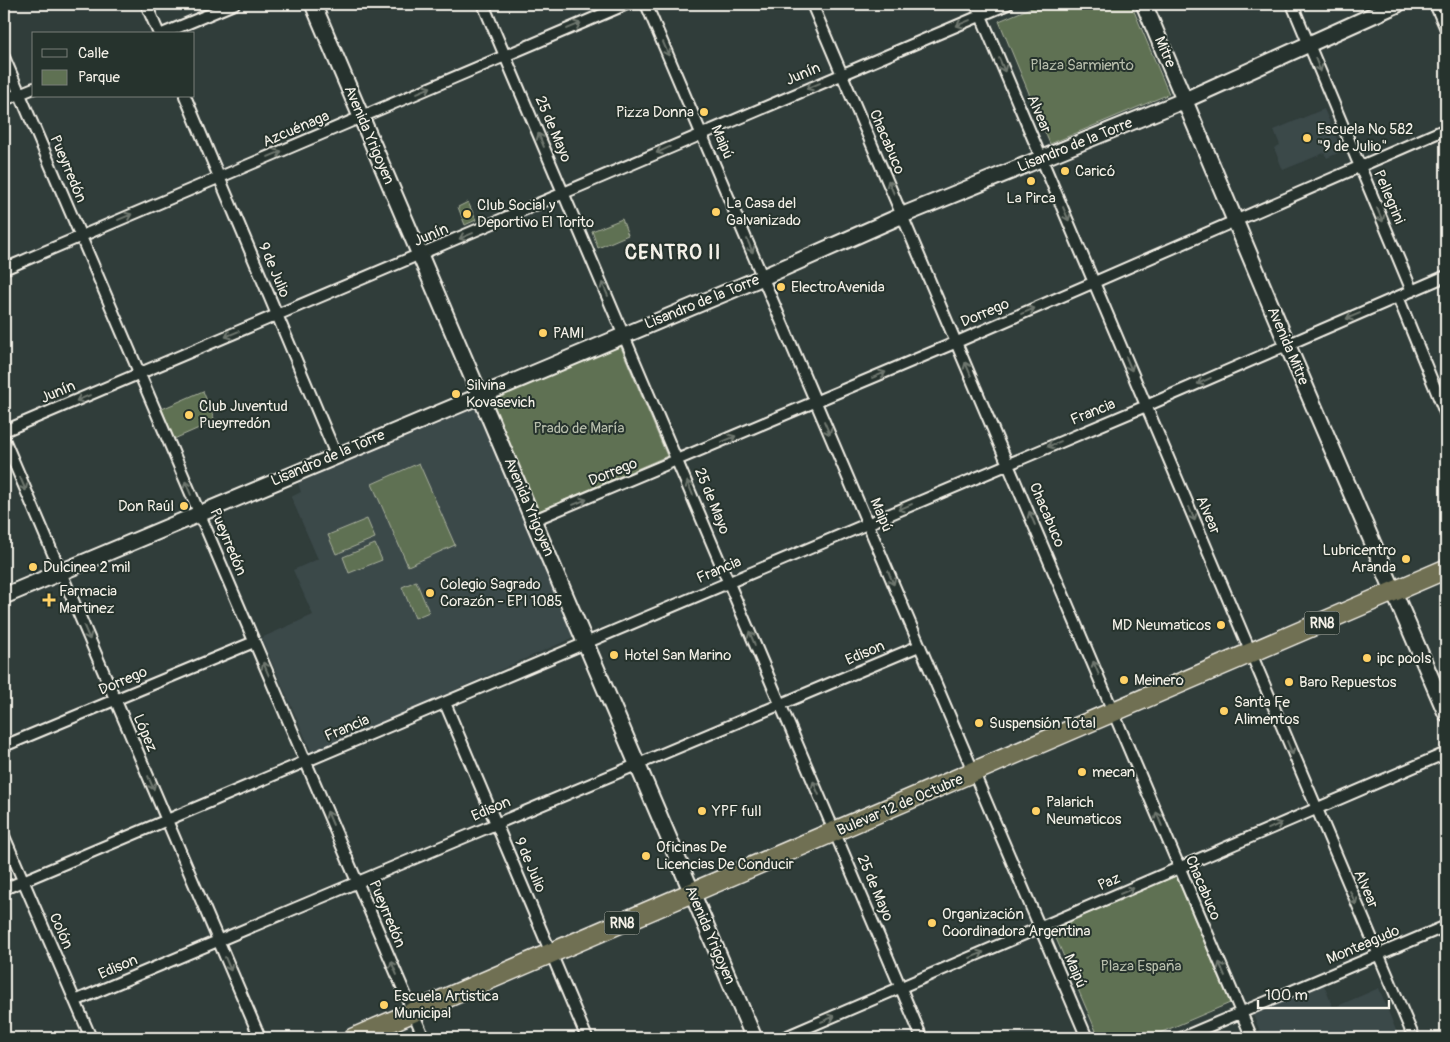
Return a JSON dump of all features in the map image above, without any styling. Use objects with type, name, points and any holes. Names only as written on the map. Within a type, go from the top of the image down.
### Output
[{"type":"highway","name":"Bulevar 12 de Octubre","points":[[353,1038],[1251,655],[1446,569]]},
{"type":"main road","name":"Avenida Yrigoyen","points":[[313,4],[481,394],[751,1037]]},
{"type":"main road","name":"Mitre","points":[[1144,4],[1185,100]]},
{"type":"main road","name":"Lisandro de la Torre","points":[[4,596],[763,277],[903,215],[1185,100],[1309,42],[1398,4]]},
{"type":"main road","name":"Avenida Mitre","points":[[1185,100],[1287,344],[1446,713]]},
{"type":"street","points":[[146,4],[159,32]]},
{"type":"street","points":[[165,32],[234,4]]},
{"type":"street","name":"25 de Mayo","points":[[483,4],[679,461],[780,705],[922,1038]]},
{"type":"street","name":"Azcuénaga","points":[[4,269],[627,4]]},
{"type":"street","name":"Maipú","points":[[646,4],[1088,1038]]},
{"type":"street","name":"Chacabuco","points":[[812,4],[1252,1038]]},
{"type":"street","name":"Alvear","points":[[976,4],[1095,282],[1377,956],[1414,1038]]},
{"type":"street","name":"Junín","points":[[4,431],[277,314],[421,256],[702,133],[1008,4]]},
{"type":"street","name":"Pellegrini","points":[[1292,4],[1412,291]]},
{"type":"street","points":[[1436,4],[1446,29]]},
{"type":"street","name":"Pueyrredón","points":[[4,57],[424,1038]]},
{"type":"street","points":[[4,100],[32,89]]},
{"type":"street","name":"9 de Julio","points":[[186,98],[336,455]]},
{"type":"street","name":"Dorrego","points":[[534,520],[679,461],[957,342],[1446,129]]},
{"type":"street","name":"Francia","points":[[4,889],[1146,406],[1446,276]]},
{"type":"street","points":[[1398,297],[1446,415]]},
{"type":"street","name":"López","points":[[4,439],[260,1038]]},
{"type":"street","name":"Dorrego","points":[[4,746],[254,642]]},
{"type":"street","name":"Edison","points":[[75,1001],[919,646]]},
{"type":"street","name":"9 de Julio","points":[[445,703],[587,1038]]},
{"type":"street","name":"Paz","points":[[783,1038],[1446,753]]},
{"type":"street","name":"Colón","points":[[4,836],[91,1038]]},
{"type":"street","name":"Monteagudo","points":[[1181,1038],[1446,926]]},
{"type":"shaded area","name":"Escuela Nº 582 \"9 de Julio\"","points":[[1324,109],[1342,151],[1327,158],[1324,153],[1283,170],[1274,148],[1280,145],[1274,130]]},
{"type":"shaded area","name":"Colegio Sagrado Corazón - EPI 1085","points":[[475,404],[577,636],[312,753],[261,638],[313,615],[293,570],[318,559],[291,497],[301,492],[298,483]]},
{"type":"shaded area","points":[[1324,985],[1333,1008],[1379,988],[1399,1038],[1263,1038],[1253,1015]]},
{"type":"green space","name":"Plaza Sarmiento","points":[[1040,4],[1131,4],[1169,94],[1050,144],[999,21]]},
{"type":"green space","name":"Club Social y Deportivo El Torito","points":[[468,202],[476,220],[465,225],[458,207]]},
{"type":"green space","points":[[622,219],[628,235],[598,248],[592,231]]},
{"type":"green space","name":"Prado de María","points":[[620,345],[667,456],[539,511],[492,400]]},
{"type":"green space","name":"Club Juventud Pueyrredón","points":[[203,391],[215,421],[174,439],[162,409]]},
{"type":"green space","points":[[419,463],[455,545],[408,566],[372,484]]},
{"type":"green space","points":[[367,519],[375,538],[336,554],[328,535]]},
{"type":"green space","points":[[375,544],[382,560],[349,573],[343,557]]},
{"type":"green space","points":[[416,581],[429,612],[415,618],[402,587]]},
{"type":"green space","name":"Plaza España","points":[[1176,876],[1230,1003],[1148,1038],[1099,1038],[1052,929]]},
{"type":"place","name":"Pizza Donna","points":[[704,112]]},
{"type":"place","name":"Escuela Nº 582 \"9 de Julio\"","points":[[1307,138]]},
{"type":"place","name":"Caricó","points":[[1065,171]]},
{"type":"place","name":"La Pirca","points":[[1031,181]]},
{"type":"place","name":"La Casa del Galvanizado","points":[[716,212]]},
{"type":"place","name":"Club Social y Deportivo El Torito","points":[[467,214]]},
{"type":"place","name":"ElectroAvenida","points":[[781,287]]},
{"type":"place","name":"PAMI","points":[[543,333]]},
{"type":"place","name":"Silvina Kovasevich","points":[[456,394]]},
{"type":"place","name":"Club Juventud Pueyrredón","points":[[189,415]]},
{"type":"place","name":"Don Raúl","points":[[184,506]]},
{"type":"place","name":"Lubricentro Aranda","points":[[1406,559]]},
{"type":"place","name":"Dulcinea 2 mil","points":[[33,567]]},
{"type":"place","name":"Colegio Sagrado Corazón - EPI 1085","points":[[430,593]]},
{"type":"place","name":"Farmacia Martinez","points":[[49,600]]},
{"type":"place","name":"MD Neumaticos","points":[[1221,625]]},
{"type":"place","name":"Hotel San Marino","points":[[614,655]]},
{"type":"place","name":"ipc pools","points":[[1367,658]]},
{"type":"place","name":"Meinero","points":[[1124,680]]},
{"type":"place","name":"Baro Repuestos","points":[[1289,682]]},
{"type":"place","name":"Santa Fe Alimentos","points":[[1224,711]]},
{"type":"place","name":"Suspensión Total","points":[[979,723]]},
{"type":"place","name":"mecan","points":[[1082,772]]},
{"type":"place","name":"YPF full","points":[[702,811]]},
{"type":"place","name":"Palarich Neumaticos","points":[[1036,811]]},
{"type":"place","name":"Oficinas De Licencias De Conducir","points":[[646,856]]},
{"type":"place","name":"Organización Coordinadora Argentina","points":[[932,923]]},
{"type":"place","name":"Escuela Artistica Municipal","points":[[384,1005]]},
{"type":"district","name":"CENTRO II","points":[[673,252]]}]
